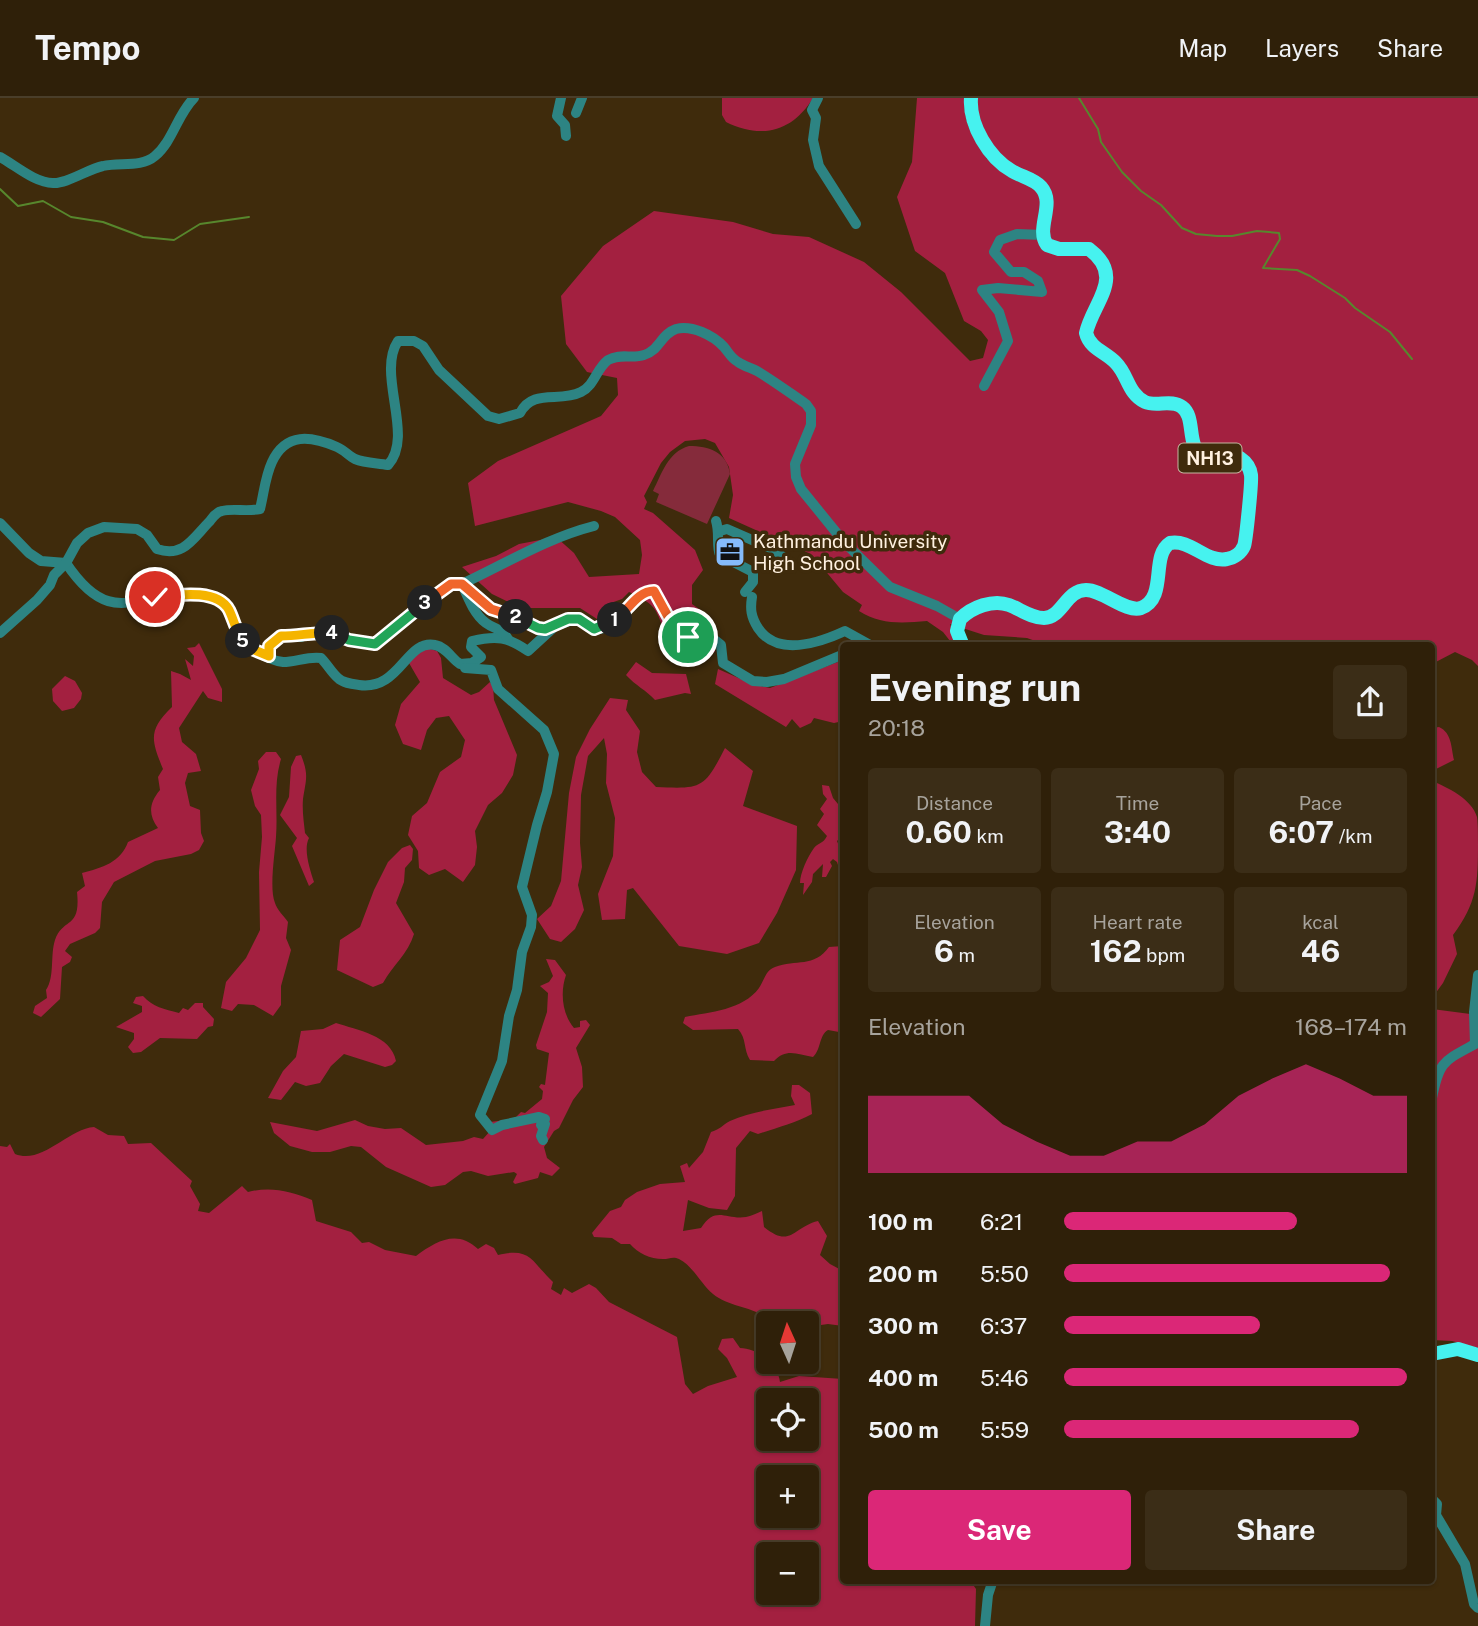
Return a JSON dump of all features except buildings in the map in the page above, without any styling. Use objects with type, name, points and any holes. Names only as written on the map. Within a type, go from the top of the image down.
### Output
[{"type":"highway","points":[[971,98],[974,120],[992,155],[1014,172],[1035,182],[1046,194],[1043,235]]},
{"type":"highway","name":"NH13","points":[[960,619],[974,608],[998,603],[1047,618],[1073,593],[1088,590],[1133,608],[1142,608],[1155,593],[1165,546],[1181,542],[1215,558],[1227,559],[1238,554],[1247,537],[1251,477],[1245,461],[1235,457],[1205,458],[1195,446],[1188,416],[1183,407],[1176,404],[1150,403],[1133,394],[1117,363],[1088,339],[1087,329],[1105,291],[1105,268],[1101,260],[1084,248],[1053,248],[1044,240],[1043,235]]},
{"type":"highway","points":[[960,619],[957,631],[961,642]]},
{"type":"highway","points":[[1435,1353],[1458,1349],[1478,1355]]},
{"type":"street","points":[[0,156],[36,178],[52,183],[104,165],[150,160],[158,154],[182,111],[194,98]]},
{"type":"street","points":[[561,98],[557,116],[565,125],[566,136]]},
{"type":"street","points":[[576,113],[582,98]]},
{"type":"street","points":[[818,98],[813,110],[816,118],[813,139],[819,166],[856,223]]},
{"type":"street","points":[[984,386],[1008,341],[999,312],[982,290],[998,288],[1042,292],[1038,281],[1024,272],[1011,272],[994,252],[1000,240],[1017,234],[1043,235]]},
{"type":"street","points":[[0,633],[37,600],[50,585],[54,575],[66,564],[77,543],[88,533],[104,527],[137,530],[147,535],[157,549],[173,552],[182,549],[194,539],[214,515],[222,511],[244,512],[260,509],[265,481],[273,459],[287,443],[300,437],[339,447],[355,458],[388,465],[394,458],[399,441],[392,374],[393,349],[398,341],[414,341],[423,346],[439,370],[488,416],[499,419],[520,413],[532,399],[566,397],[582,392],[591,385],[601,366],[611,359],[645,355],[655,349],[666,333],[679,328],[712,336],[738,362],[789,392],[811,411],[807,440],[795,464],[801,489],[844,542],[890,587],[937,606],[960,619]]},
{"type":"street","points":[[0,523],[29,553],[41,561],[66,564],[76,579],[99,598],[112,604],[131,603],[191,593],[222,601],[228,608],[240,639],[252,649],[286,662],[308,657],[321,658],[340,680],[363,685],[378,684],[392,676],[409,656],[425,644],[437,645],[468,669],[491,670],[498,688],[544,730],[554,754],[522,887],[532,915],[531,927],[522,952],[502,1061],[480,1115],[492,1130],[502,1125],[539,1117],[545,1119],[541,1125],[545,1124],[541,1136],[543,1140]]},
{"type":"street","points":[[269,656],[269,646],[281,636],[301,636],[315,632],[332,633],[349,640],[375,644],[399,622],[451,584],[462,584],[552,541],[594,526]]},
{"type":"street","points":[[784,568],[785,559],[775,550],[718,526],[720,555],[753,572],[749,594],[750,608],[753,621],[765,638],[776,644],[825,640],[845,631],[865,642]]},
{"type":"street","points":[[462,584],[491,609],[545,629],[579,619],[590,628],[600,628],[619,618],[640,595],[650,590],[658,596],[671,622],[688,637],[716,641],[720,645],[723,663],[753,681],[784,678],[840,656]]},
{"type":"street","points":[[462,584],[471,605],[480,616],[506,634],[508,639]]},
{"type":"street","points":[[460,664],[472,663],[481,657],[471,647],[472,641],[485,638],[508,639],[528,652],[544,634],[562,622]]},
{"type":"street","points":[[1435,1082],[1444,1062],[1475,1044],[1474,1012],[1478,975]]},
{"type":"street","points":[[1435,1502],[1436,1515],[1465,1564],[1474,1604],[1478,1608]]},
{"type":"street","points":[[985,1626],[992,1584]]},
{"type":"shaded area","points":[[722,98],[813,98],[796,118],[786,125],[764,131],[726,122],[722,115]]},
{"type":"shaded area","points":[[917,98],[965,98],[967,123],[987,159],[997,155],[977,117],[975,98],[1478,98],[1478,666],[1455,652],[1435,662],[1435,642],[1038,642],[1027,638],[984,635],[950,624],[958,642],[951,642],[943,632],[927,621],[883,621],[867,616],[859,611],[862,605],[843,592],[813,556],[781,537],[767,535],[729,518],[733,495],[729,467],[715,443],[705,439],[685,441],[670,452],[661,463],[644,496],[647,502],[644,509],[653,513],[695,550],[703,570],[692,585],[692,604],[709,616],[715,652],[689,656],[666,632],[654,608],[629,592],[622,599],[605,605],[611,611],[597,619],[580,608],[521,608],[492,594],[462,567],[496,556],[519,544],[556,537],[574,553],[589,577],[639,574],[642,555],[640,540],[615,517],[568,502],[475,526],[468,483],[498,461],[601,416],[618,395],[617,378],[587,372],[566,344],[561,296],[603,246],[654,211],[733,222],[773,234],[809,237],[864,262],[901,292],[970,361],[983,358],[988,340],[981,331],[964,321],[945,273],[915,251],[897,197],[912,162]]},
{"type":"shaded area","points":[[689,446],[703,447],[721,455],[730,474],[707,524],[656,502],[659,494],[653,491],[671,458]]},
{"type":"shaded area","points":[[199,643],[222,689],[222,702],[208,698],[203,691],[179,728],[182,742],[196,754],[201,771],[188,773],[185,783],[190,806],[200,810],[204,841],[199,850],[191,854],[155,861],[114,882],[102,902],[100,928],[70,944],[65,951],[72,957],[70,962],[62,967],[60,999],[41,1017],[33,1013],[35,1006],[47,998],[55,940],[62,928],[74,918],[78,904],[77,892],[85,886],[82,873],[110,863],[121,855],[128,842],[158,828],[151,809],[160,790],[158,777],[163,769],[154,743],[155,729],[172,707],[171,671],[191,680],[185,659],[193,666],[194,656],[187,648],[195,647]]},
{"type":"shaded area","points":[[424,647],[437,651],[441,658],[443,678],[471,695],[490,682],[494,700],[517,755],[513,775],[502,793],[488,805],[475,831],[475,865],[463,882],[445,869],[429,875],[419,868],[418,851],[408,835],[412,816],[427,803],[440,772],[461,757],[465,740],[449,716],[436,718],[427,730],[421,750],[403,744],[395,725],[401,704],[420,682],[409,663]]},
{"type":"shaded area","points":[[840,661],[840,722],[834,723],[814,718],[811,723],[800,728],[792,719],[786,727],[715,684],[718,669],[752,684],[770,688]]},
{"type":"shaded area","points":[[636,662],[652,673],[686,674],[691,694],[655,700],[626,675]]},
{"type":"shaded area","points":[[65,676],[75,681],[82,693],[74,708],[62,711],[53,701],[52,689]]},
{"type":"shaded area","points":[[610,698],[628,700],[626,710],[640,731],[637,752],[642,772],[656,787],[683,788],[700,784],[712,772],[725,748],[753,771],[743,806],[797,826],[796,870],[777,913],[759,943],[727,954],[679,946],[633,888],[627,890],[625,919],[602,920],[598,894],[613,856],[615,818],[606,783],[607,754],[604,738],[588,756],[581,795],[582,867],[578,885],[584,910],[575,929],[561,942],[550,939],[537,919],[551,906],[561,881],[569,793],[576,757]]},
{"type":"shaded area","points":[[1439,727],[1449,737],[1454,760],[1435,770],[1435,728]]},
{"type":"shaded area","points":[[266,752],[276,752],[281,759],[276,788],[272,889],[276,906],[288,922],[286,938],[291,950],[281,986],[281,1005],[273,1016],[254,1005],[238,1004],[232,1011],[221,1008],[226,982],[246,958],[260,930],[261,815],[255,806],[251,790],[259,769],[258,761]]},
{"type":"shaded area","points":[[301,755],[306,772],[303,808],[305,833],[309,838],[307,854],[314,882],[309,886],[292,846],[297,838],[280,815],[289,797],[291,767],[296,756]]},
{"type":"shaded area","points":[[1435,782],[1465,799],[1477,817],[1477,870],[1474,892],[1467,913],[1453,935],[1457,954],[1435,994]]},
{"type":"shaded area","points":[[822,785],[829,786],[833,798],[840,806],[840,838],[837,841],[840,847],[840,868],[833,859],[826,877],[822,877],[823,864],[813,874],[812,882],[803,895],[804,883],[800,883],[801,874],[809,855],[827,836],[817,825],[824,814],[820,809],[827,799]]},
{"type":"shaded area","points":[[410,845],[413,849],[412,860],[405,868],[404,882],[396,903],[414,934],[408,948],[383,983],[373,987],[337,970],[340,940],[360,927],[388,862],[402,848]]},
{"type":"shaded area","points":[[840,946],[840,1031],[825,1032],[813,1057],[792,1053],[783,1054],[774,1061],[750,1060],[738,1029],[693,1030],[683,1023],[685,1017],[735,1006],[752,995],[767,973],[775,967],[817,958],[829,947]]},
{"type":"shaded area","points":[[546,959],[555,960],[566,975],[563,1003],[574,1028],[580,1027],[580,1021],[586,1020],[590,1025],[576,1048],[582,1067],[583,1087],[559,1128],[544,1147],[547,1158],[560,1168],[552,1176],[540,1172],[538,1178],[515,1184],[513,1182],[517,1174],[514,1172],[488,1176],[471,1171],[463,1172],[445,1185],[431,1187],[386,1167],[361,1147],[312,1152],[290,1146],[274,1133],[270,1122],[317,1131],[355,1120],[385,1129],[401,1128],[426,1145],[463,1141],[474,1137],[483,1139],[491,1130],[490,1122],[514,1119],[521,1112],[525,1113],[542,1099],[543,1091],[539,1087],[541,1084],[545,1085],[549,1053],[537,1049],[536,1045],[547,1012],[548,993],[540,986],[549,982],[553,976]]},
{"type":"shaded area","points":[[143,996],[155,1005],[179,1013],[183,1008],[188,1010],[195,1003],[203,1003],[203,1007],[214,1019],[213,1026],[208,1027],[197,1039],[160,1038],[141,1052],[133,1053],[128,1047],[134,1039],[134,1033],[116,1027],[142,1012],[142,1006],[133,1003],[136,997]]},
{"type":"shaded area","points":[[1435,1009],[1478,1015],[1478,1348],[1452,1341],[1435,1340]]},
{"type":"shaded area","points":[[336,1023],[380,1039],[393,1052],[396,1061],[385,1067],[344,1054],[331,1066],[320,1083],[306,1086],[295,1082],[281,1100],[268,1098],[283,1071],[296,1057],[301,1031],[323,1029]]},
{"type":"shaded area","points":[[792,1085],[799,1085],[810,1093],[812,1114],[758,1134],[750,1131],[736,1148],[735,1196],[727,1210],[709,1208],[688,1200],[683,1231],[701,1228],[716,1215],[746,1217],[762,1211],[764,1227],[780,1236],[792,1234],[818,1221],[827,1236],[820,1255],[840,1269],[840,1326],[819,1325],[819,1311],[756,1312],[727,1302],[713,1294],[689,1266],[679,1259],[653,1258],[630,1244],[621,1244],[612,1238],[594,1237],[592,1233],[610,1211],[621,1207],[625,1200],[637,1192],[660,1184],[685,1182],[680,1166],[687,1163],[689,1168],[703,1152],[711,1132],[746,1115],[795,1105],[791,1096]]},
{"type":"shaded area","points":[[94,1127],[108,1135],[124,1136],[128,1144],[151,1143],[192,1181],[190,1186],[200,1204],[198,1211],[209,1213],[242,1186],[248,1192],[280,1190],[312,1200],[316,1221],[351,1232],[362,1243],[369,1242],[385,1250],[416,1256],[439,1242],[454,1238],[470,1243],[478,1249],[486,1244],[494,1248],[498,1255],[524,1254],[553,1282],[551,1289],[561,1295],[564,1288],[572,1293],[589,1284],[609,1302],[677,1337],[685,1384],[693,1394],[737,1377],[727,1358],[718,1349],[722,1339],[733,1338],[740,1348],[756,1352],[756,1374],[778,1374],[780,1382],[799,1376],[840,1379],[840,1584],[973,1584],[976,1589],[975,1626],[0,1626],[0,1146],[7,1147],[10,1144],[15,1154],[25,1156],[45,1151],[84,1129]]},
{"type":"waterway","points":[[1079,98],[1098,129],[1101,142],[1122,172],[1141,191],[1161,205],[1182,228],[1196,234],[1217,236],[1257,231],[1279,233],[1280,239],[1263,268],[1297,270],[1310,276],[1390,332],[1412,359]]},
{"type":"waterway","points":[[0,189],[18,206],[43,201],[71,217],[103,222],[143,237],[174,240],[200,224],[249,217]]},
{"type":"place","name":"Kathmandu University High School","points":[[730,552]]},
{"type":"route","points":[[155,597],[191,593],[222,601],[228,608],[240,639],[252,649],[269,656],[269,646],[281,636],[301,636],[315,632],[332,633],[349,640],[375,644],[399,622],[451,584],[462,584],[471,589],[491,609],[545,629],[568,619],[579,619],[590,628],[600,628],[619,618],[640,595],[650,590],[654,591],[662,602],[671,622],[688,637]]}]
